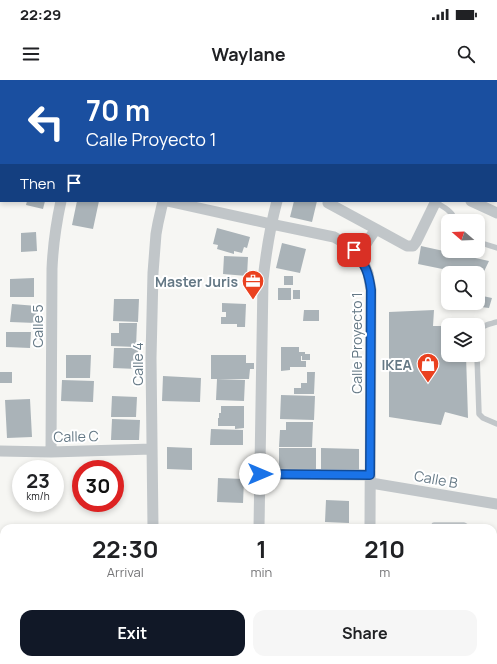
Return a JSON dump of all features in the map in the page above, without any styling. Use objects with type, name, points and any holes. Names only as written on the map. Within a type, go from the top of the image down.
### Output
[{"type":"street","name":"Calle 5","points":[[51,452],[52,269],[54,240],[61,202]]},
{"type":"street","name":"Calle 4","points":[[153,524],[151,358],[153,273],[158,223],[164,202]]},
{"type":"street","name":"Calle Proyecto 1","points":[[172,202],[334,238],[348,245],[359,256],[364,264],[368,273],[371,290],[370,524]]},
{"type":"street","points":[[259,524],[263,280],[266,251],[277,202]]},
{"type":"street","points":[[328,204],[407,246],[413,246],[435,202]]},
{"type":"street","points":[[473,202],[497,213]]},
{"type":"street","points":[[359,256],[376,229]]},
{"type":"street","name":"Calle C","points":[[0,450],[51,452],[152,449]]},
{"type":"street","name":"Calle B","points":[[260,474],[370,479],[497,504]]},
{"type":"lane","points":[[435,202],[452,214]]},
{"type":"lane","points":[[485,244],[497,248]]},
{"type":"lane","points":[[485,325],[497,322]]},
{"type":"lane","points":[[477,362],[479,414],[483,418],[497,424]]},
{"type":"building","points":[[27,202],[45,202],[43,209],[26,205]]},
{"type":"building","points":[[77,202],[99,202],[93,229],[72,225]]},
{"type":"building","points":[[294,202],[317,202],[312,222],[290,217]]},
{"type":"building","points":[[217,228],[250,237],[247,248],[244,247],[242,253],[234,251],[234,254],[217,249],[218,245],[213,244]]},
{"type":"building","points":[[36,232],[37,251],[21,252],[21,233]]},
{"type":"building","points":[[282,243],[306,249],[300,273],[276,268]]},
{"type":"building","points":[[421,246],[441,250],[441,258],[475,258],[489,261],[485,269],[485,266],[441,266],[441,269],[418,264]]},
{"type":"building","points":[[224,256],[248,257],[247,276],[223,274]]},
{"type":"building","points":[[284,276],[293,276],[293,285],[284,285]]},
{"type":"building","points":[[34,278],[34,297],[10,297],[10,279]]},
{"type":"building","points":[[278,288],[291,288],[291,300],[278,300]]},
{"type":"building","points":[[293,290],[300,290],[300,299],[293,299]]},
{"type":"building","points":[[485,296],[492,298],[489,308],[485,308]]},
{"type":"building","points":[[114,299],[139,299],[138,322],[113,321]]},
{"type":"building","points":[[222,303],[246,304],[245,327],[237,327],[237,324],[221,324],[221,317],[226,317],[226,312],[222,312]]},
{"type":"building","points":[[12,304],[37,306],[36,323],[10,322]]},
{"type":"building","points":[[304,310],[319,310],[319,321],[303,321]]},
{"type":"building","name":"IKEA","points":[[434,310],[433,326],[441,326],[441,362],[466,362],[468,418],[445,412],[441,425],[389,417],[389,312]]},
{"type":"building","points":[[119,323],[137,323],[136,347],[111,346],[111,333],[119,333]]},
{"type":"building","points":[[6,332],[31,332],[30,348],[6,347]]},
{"type":"building","points":[[281,347],[299,347],[299,352],[310,354],[310,360],[302,360],[301,356],[301,361],[306,361],[306,367],[290,367],[290,370],[281,371]]},
{"type":"building","points":[[114,348],[138,348],[137,369],[113,368]]},
{"type":"building","points":[[66,355],[91,355],[90,378],[66,378]]},
{"type":"building","points":[[211,355],[246,355],[246,363],[254,363],[254,369],[250,369],[249,379],[211,379]]},
{"type":"building","points":[[0,372],[12,372],[12,383],[0,383]]},
{"type":"building","points":[[307,372],[315,372],[314,394],[294,394],[294,388],[301,388],[301,383],[307,383]]},
{"type":"building","points":[[163,376],[201,378],[200,402],[162,401]]},
{"type":"building","points":[[217,379],[245,380],[244,401],[216,400]]},
{"type":"building","points":[[62,380],[94,381],[93,402],[61,401]]},
{"type":"building","points":[[281,395],[315,396],[314,420],[280,419]]},
{"type":"building","points":[[112,396],[137,397],[136,417],[111,417]]},
{"type":"building","points":[[30,399],[32,437],[7,438],[5,400]]},
{"type":"building","points":[[221,406],[244,406],[244,428],[235,429],[235,426],[218,426]]},
{"type":"building","points":[[112,419],[140,420],[139,440],[111,440]]},
{"type":"building","points":[[286,422],[313,422],[312,447],[279,447],[280,430],[286,430]]},
{"type":"building","points":[[211,429],[243,430],[243,445],[210,445]]},
{"type":"building","points":[[167,447],[192,448],[192,470],[167,469]]},
{"type":"building","points":[[279,448],[316,448],[316,469],[279,469]]},
{"type":"building","points":[[321,448],[359,449],[359,472],[321,471]]},
{"type":"building","points":[[218,478],[244,479],[243,503],[217,502]]},
{"type":"building","points":[[326,500],[349,501],[349,523],[325,522]]},
{"type":"place","name":"Master Juris","points":[[253,300]]},
{"type":"place","name":"IKEA","points":[[428,384]]},
{"type":"route","points":[[260,474],[370,475],[371,290],[368,273],[364,264],[354,250]]}]
